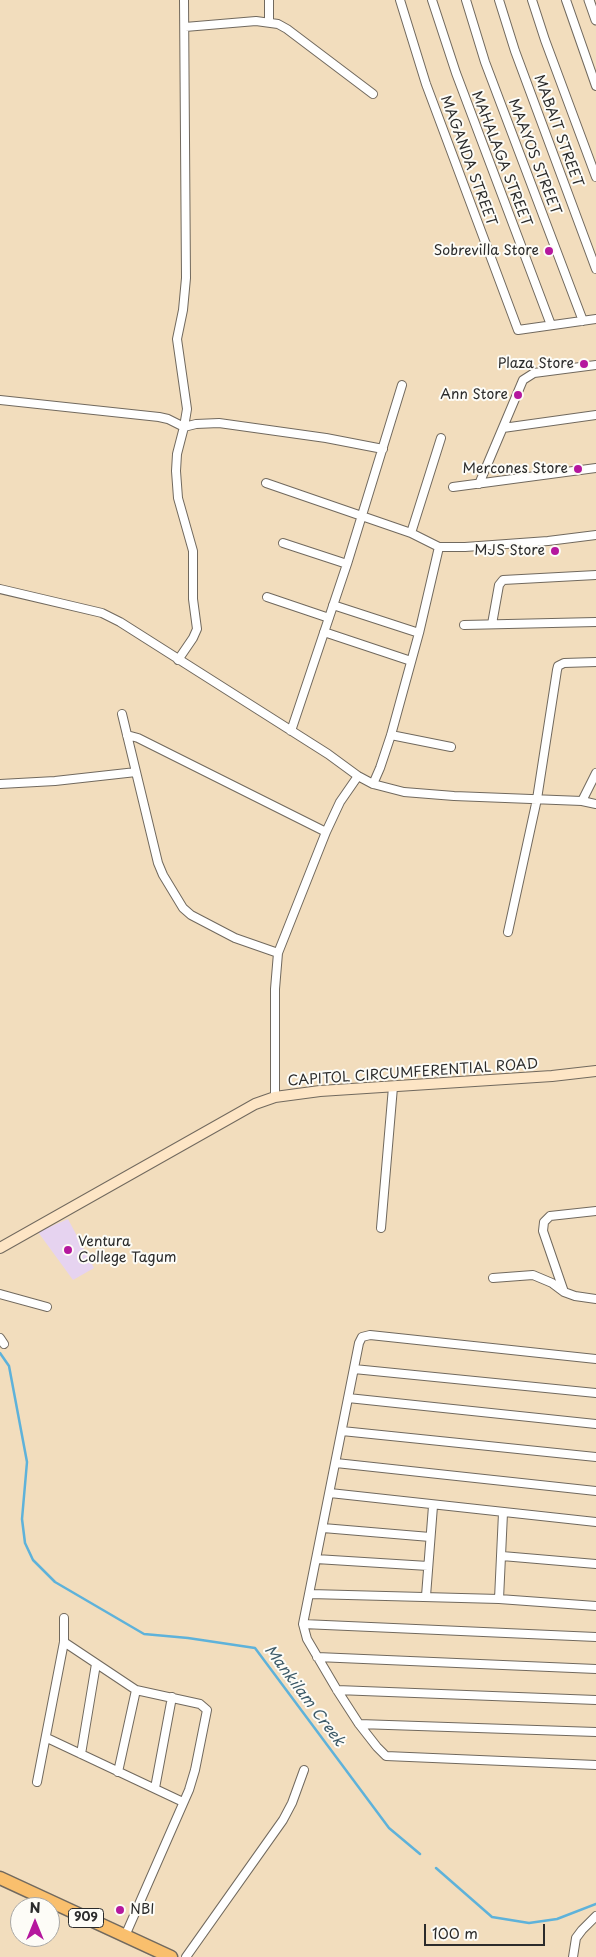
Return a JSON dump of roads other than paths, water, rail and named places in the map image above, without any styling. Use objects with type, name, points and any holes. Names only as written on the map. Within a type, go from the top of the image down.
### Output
[{"type":"highway","name":"909","points":[[0,1878],[171,1957]]},
{"type":"main road","name":"CAPITOL CIRCUMFERENTIAL ROAD","points":[[0,1248],[229,1118],[274,1097],[312,1092],[552,1076],[596,1071]]},
{"type":"street","points":[[178,660],[197,629],[193,599],[194,551],[178,498],[177,487],[177,454],[184,427],[186,395],[177,339],[183,310],[186,278],[184,0]]},
{"type":"street","points":[[269,0],[269,22]]},
{"type":"street","name":"MAGANDA STREET","points":[[400,0],[426,84],[518,330],[551,325]]},
{"type":"street","name":"MAHALAGA STREET","points":[[432,0],[456,73],[551,325]]},
{"type":"street","name":"MAAYOS STREET","points":[[466,0],[485,62],[583,321]]},
{"type":"street","name":"MABAIT STREET","points":[[499,0],[515,51],[596,269]]},
{"type":"street","points":[[532,0],[596,177]]},
{"type":"street","points":[[566,0],[596,86]]},
{"type":"street","points":[[589,0],[596,20]]},
{"type":"street","points":[[185,28],[269,22],[288,29],[373,94]]},
{"type":"street","points":[[551,325],[596,319]]},
{"type":"street","points":[[479,484],[519,387],[527,376],[596,365]]},
{"type":"street","points":[[292,731],[347,564],[402,385]]},
{"type":"street","points":[[0,400],[159,417],[184,427],[196,424],[219,423],[326,438],[383,450]]},
{"type":"street","points":[[503,428],[596,416]]},
{"type":"street","points":[[411,533],[441,438]]},
{"type":"street","points":[[453,487],[596,468]]},
{"type":"street","points":[[266,483],[411,533],[439,547],[548,541],[596,535]]},
{"type":"street","points":[[283,543],[347,564]]},
{"type":"street","points":[[373,784],[391,735],[412,661],[439,547]]},
{"type":"street","points":[[492,624],[499,585],[503,580],[596,576]]},
{"type":"street","points":[[0,589],[102,613],[120,622],[373,784],[404,792],[582,801],[596,804]]},
{"type":"street","points":[[267,597],[329,618]]},
{"type":"street","points":[[333,604],[419,633]]},
{"type":"street","points":[[464,625],[596,622]]},
{"type":"street","points":[[324,632],[412,661]]},
{"type":"street","points":[[508,932],[537,799],[558,666],[564,663],[596,662]]},
{"type":"street","points":[[122,714],[158,863],[183,908],[191,915],[235,938],[278,953]]},
{"type":"street","points":[[127,735],[138,738],[326,832]]},
{"type":"street","points":[[391,735],[450,748]]},
{"type":"street","points":[[0,784],[56,781],[136,772]]},
{"type":"street","points":[[582,801],[596,773]]},
{"type":"street","points":[[274,1097],[275,989],[278,953],[326,832],[340,802],[358,776]]},
{"type":"street","points":[[381,1228],[393,1087]]},
{"type":"street","points":[[564,1292],[543,1231],[544,1222],[550,1216],[596,1211]]},
{"type":"street","points":[[493,1278],[533,1276],[552,1283],[564,1292],[596,1299]]},
{"type":"street","points":[[0,1294],[47,1307]]},
{"type":"street","points":[[596,1359],[370,1335],[362,1337],[303,1624],[307,1639],[317,1657],[359,1724],[381,1752],[391,1757],[596,1764]]},
{"type":"street","points":[[354,1369],[596,1393]]},
{"type":"street","points":[[348,1398],[596,1424]]},
{"type":"street","points":[[342,1431],[596,1457]]},
{"type":"street","points":[[336,1463],[596,1491]]},
{"type":"street","points":[[330,1494],[596,1522]]},
{"type":"street","points":[[426,1596],[432,1506]]},
{"type":"street","points":[[499,1599],[503,1512]]},
{"type":"street","points":[[323,1528],[430,1537]]},
{"type":"street","points":[[502,1556],[596,1564]]},
{"type":"street","points":[[316,1559],[428,1566]]},
{"type":"street","points":[[310,1594],[499,1599],[596,1606]]},
{"type":"street","points":[[37,1782],[64,1642],[64,1618]]},
{"type":"street","points":[[303,1624],[596,1636]]},
{"type":"street","points":[[64,1642],[136,1690],[200,1704],[206,1710],[195,1770],[189,1790],[125,1936]]},
{"type":"street","points":[[317,1657],[596,1669]]},
{"type":"street","points":[[81,1754],[96,1664]]},
{"type":"street","points":[[118,1772],[136,1690]]},
{"type":"street","points":[[337,1690],[596,1700]]},
{"type":"street","points":[[155,1788],[172,1697]]},
{"type":"street","points":[[359,1724],[596,1732]]},
{"type":"street","points":[[47,1738],[183,1802]]},
{"type":"street","points":[[186,1957],[283,1820],[292,1803],[304,1770]]},
{"type":"street","points":[[573,1957],[576,1938],[596,1916]]},
{"type":"waterway","name":"Mankilam Creek","points":[[0,1353],[9,1366],[27,1462],[22,1519],[25,1543],[33,1560],[55,1582],[144,1634],[188,1638],[255,1648],[389,1828],[420,1854]]},
{"type":"waterway","name":"Mankilam Creek","points":[[436,1868],[492,1917],[529,1923],[557,1919],[596,1904]]},
{"type":"place","name":"Sobrevilla Store","points":[[549,251]]},
{"type":"place","name":"Plaza Store","points":[[584,364]]},
{"type":"place","name":"Ann Store","points":[[518,395]]},
{"type":"place","name":"Mercones Store","points":[[578,469]]},
{"type":"place","name":"MJS Store","points":[[555,551]]},
{"type":"place","name":"Ventura College Tagum","points":[[68,1250]]},
{"type":"place","name":"NBI","points":[[120,1910]]}]
